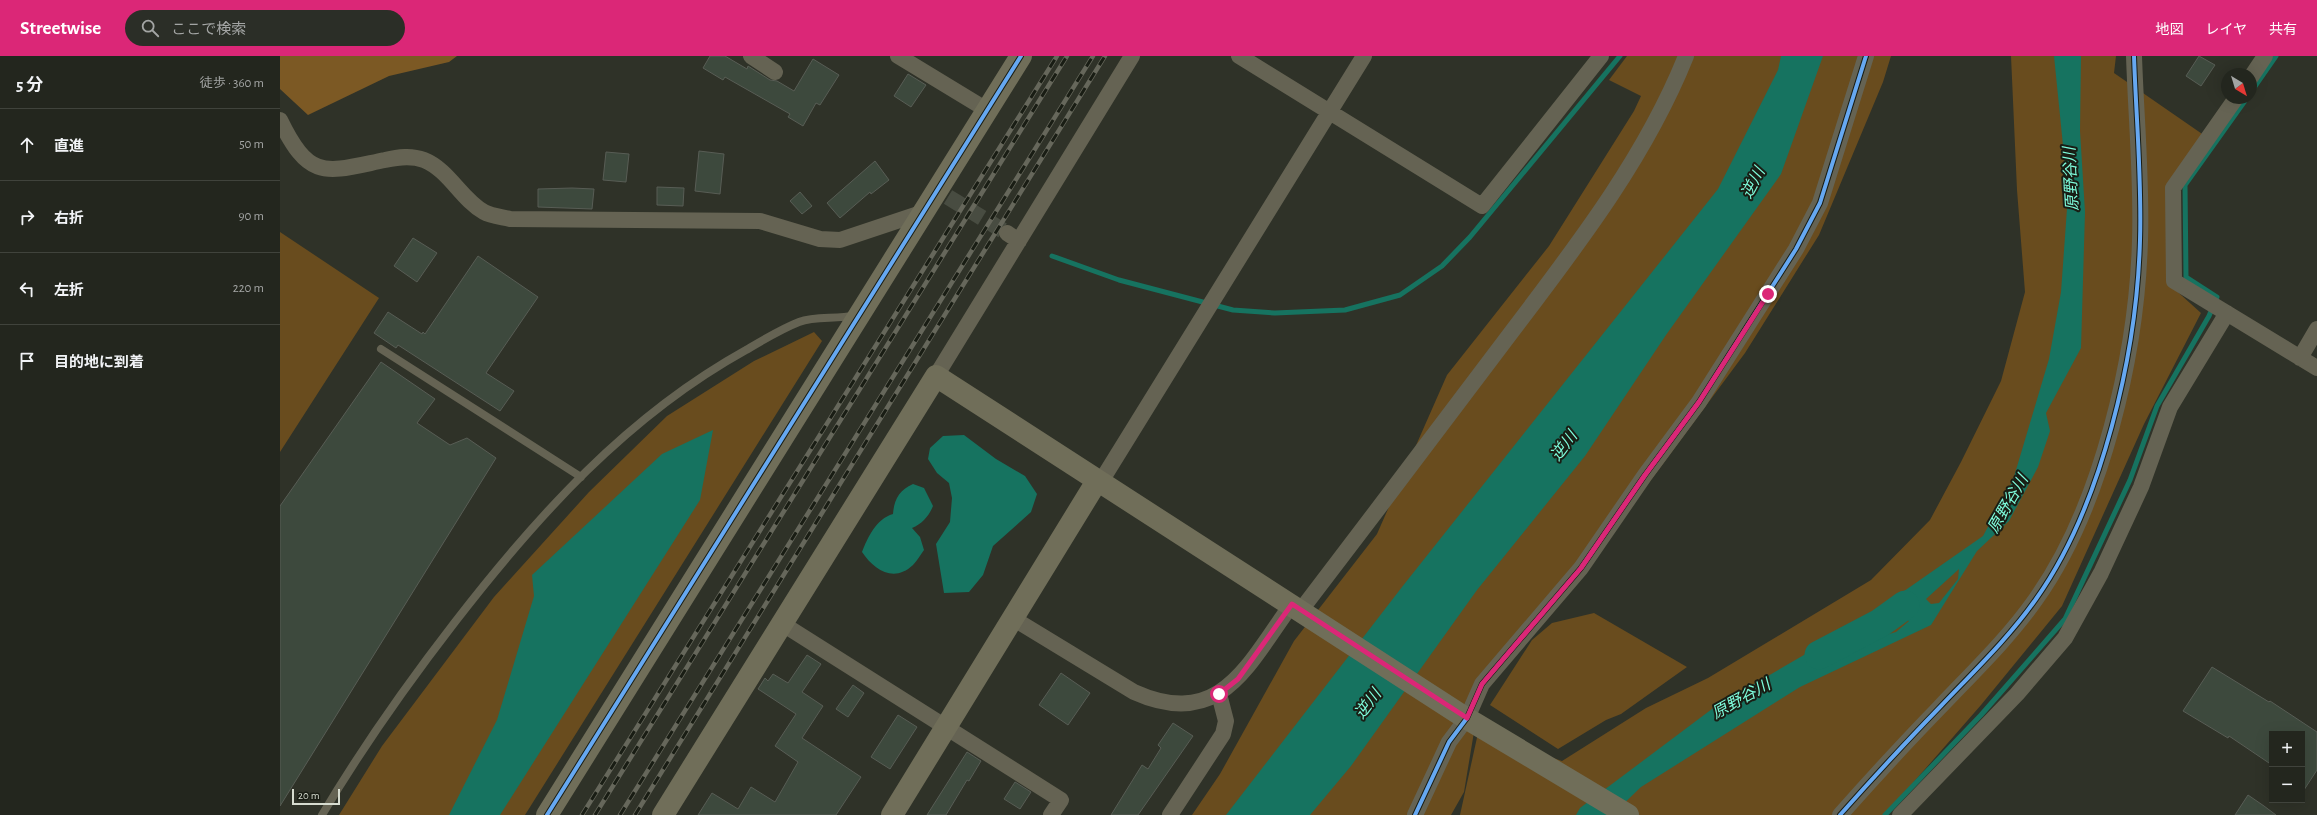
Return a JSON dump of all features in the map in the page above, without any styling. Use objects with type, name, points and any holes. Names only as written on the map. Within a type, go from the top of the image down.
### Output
[{"type":"street","points":[[751,56],[775,72]]},
{"type":"street","points":[[898,56],[987,110]]},
{"type":"street","points":[[547,815],[924,212],[943,193],[987,110],[1021,56]]},
{"type":"street","points":[[664,815],[936,376],[1013,237],[1132,56]]},
{"type":"street","points":[[1240,56],[1482,206],[1601,56]]},
{"type":"street","points":[[892,815],[1364,56]]},
{"type":"street","points":[[1014,619],[1134,692],[1152,700],[1174,704],[1198,702],[1219,694],[1238,679],[1300,610],[1544,290],[1608,200],[1648,133],[1686,56]]},
{"type":"street","points":[[1415,815],[1449,742],[1468,719],[1482,684],[1581,568],[1645,475],[1699,402],[1796,249],[1820,203],[1866,56]]},
{"type":"street","points":[[1840,815],[1986,660],[2036,599],[2072,536],[2095,478],[2113,418],[2136,302],[2140,240],[2134,56]]},
{"type":"street","points":[[2257,68],[2265,56]]},
{"type":"street","points":[[2232,104],[2173,188],[2174,281],[2317,368]]},
{"type":"street","points":[[280,120],[295,148],[310,164],[332,170],[403,156],[424,160],[439,170],[468,200],[485,213],[510,219],[760,221],[820,239],[840,240],[924,212]]},
{"type":"street","points":[[1900,815],[2017,694],[2065,638],[2101,573],[2141,487],[2170,407],[2227,313]]},
{"type":"street","points":[[2300,358],[2317,329]]},
{"type":"street","points":[[936,376],[1468,719],[1628,815]]},
{"type":"street","points":[[784,620],[789,628],[1061,800],[1051,815]]},
{"type":"street","points":[[1170,815],[1223,734],[1226,721],[1219,694]]},
{"type":"lane","points":[[322,815],[347,773],[416,674],[486,582],[581,477],[642,420],[705,372],[801,321],[846,318],[861,313]]},
{"type":"lane","points":[[381,349],[581,477]]},
{"type":"shaded area","points":[[280,56],[457,56],[449,62],[389,76],[308,115],[280,89]]},
{"type":"shaded area","points":[[1627,56],[1891,56],[1883,82],[1819,235],[1745,353],[1625,515],[1482,684],[1464,792],[1451,815],[1192,815],[1220,774],[1294,641],[1377,534],[1447,375],[1549,246],[1634,111],[1641,96],[1609,80]]},
{"type":"shaded area","points":[[2011,56],[2116,56],[2114,73],[2208,138],[2173,192],[2170,285],[2201,313],[2144,424],[2062,606],[1981,705],[1885,815],[1460,815],[1478,733],[1562,761],[1646,708],[1708,678],[1871,580],[1930,520],[1961,462],[2001,381],[2025,292],[2017,190]]},
{"type":"shaded area","points":[[280,232],[379,298],[280,452]]},
{"type":"shaded area","points":[[814,332],[822,341],[525,815],[339,815],[382,746],[494,597],[589,492],[667,416],[754,361]]},
{"type":"shaded area","points":[[1594,613],[1687,667],[1621,714],[1606,720],[1558,749],[1490,705],[1532,640],[1552,623]]},
{"type":"water","name":"逆川","points":[[1781,56],[1823,56],[1781,174],[1666,335],[1585,456],[1477,590],[1351,766],[1310,815],[1226,815],[1402,587],[1718,189],[1778,70]]},
{"type":"water","points":[[2054,56],[2081,56],[2080,131],[2085,212],[2081,348],[2046,413],[2050,431],[2038,467],[2009,521],[1977,551],[1931,625],[1800,687],[1641,787],[1612,815],[1576,815],[1580,808],[1716,706],[1854,626],[1983,536],[2013,480],[2049,359],[2061,292],[2068,195]],"holes":[[[1959,569],[1958,579],[1939,603],[1931,604],[1926,599]],[[1902,617],[1909,621],[1896,632],[1861,642],[1851,635]]]},
{"type":"water","points":[[713,430],[700,500],[500,815],[449,815],[497,720],[534,596],[532,575],[662,454]]},
{"type":"water","points":[[964,435],[996,459],[1025,476],[1037,494],[1031,512],[993,546],[983,575],[969,592],[944,593],[936,544],[950,522],[952,498],[949,483],[937,473],[928,459],[930,448],[943,436]]},
{"type":"water","points":[[913,484],[924,488],[933,506],[925,519],[912,528],[920,537],[924,550],[913,565],[899,573],[892,574],[878,569],[862,552],[873,529],[887,516],[893,514],[898,496],[904,489]]},
{"type":"building","points":[[710,56],[725,56],[747,69],[748,66],[770,80],[777,81],[794,91],[813,59],[839,75],[820,105],[816,103],[803,126],[788,117],[790,114],[725,77],[723,80],[703,68]]},
{"type":"building","points":[[2199,56],[2215,65],[2201,86],[2186,76]]},
{"type":"building","points":[[908,74],[926,85],[911,107],[894,96]]},
{"type":"building","points":[[699,151],[724,154],[720,194],[695,191]]},
{"type":"building","points":[[606,152],[629,154],[626,182],[603,180]]},
{"type":"building","points":[[875,161],[889,180],[871,194],[870,192],[840,218],[827,203]]},
{"type":"building","points":[[657,187],[684,188],[683,206],[657,205]]},
{"type":"building","points":[[538,189],[594,189],[592,209],[538,207]]},
{"type":"building","points":[[800,192],[812,206],[802,214],[790,201]]},
{"type":"building","points":[[413,238],[437,253],[417,282],[394,266]]},
{"type":"building","points":[[478,256],[538,297],[486,373],[514,391],[500,411],[398,345],[396,348],[374,333],[388,312],[422,334],[423,332],[425,334]]},
{"type":"building","points":[[381,362],[435,399],[417,423],[450,445],[467,438],[496,458],[280,806],[280,506]]},
{"type":"building","points":[[807,655],[821,664],[802,692],[823,706],[802,738],[861,777],[836,815],[698,815],[712,793],[738,809],[751,787],[775,802],[798,762],[775,746],[796,714],[758,689],[765,678],[768,681],[773,674],[788,683]]},
{"type":"building","points":[[2212,667],[2269,702],[2270,701],[2317,732],[2317,770],[2305,788],[2305,731],[2269,731],[2269,763],[2229,736],[2228,738],[2183,711]]},
{"type":"building","points":[[1061,673],[1090,693],[1068,725],[1039,705]]},
{"type":"building","points":[[853,685],[864,693],[848,717],[836,709]]},
{"type":"building","points":[[898,715],[917,727],[890,769],[871,757]]},
{"type":"building","points":[[1173,723],[1193,736],[1138,815],[1111,815],[1142,765],[1148,769],[1161,748],[1158,745]]},
{"type":"building","points":[[967,752],[981,761],[969,781],[967,780],[946,815],[927,815]]},
{"type":"building","points":[[1015,782],[1031,792],[1020,809],[1004,799]]},
{"type":"building","points":[[2248,795],[2264,806],[2276,815],[2235,815]]},
{"type":"waterway","points":[[1052,256],[1119,280],[1233,310],[1275,313],[1345,310],[1400,295],[1442,266],[1470,237],[1620,56]]},
{"type":"waterway","points":[[2257,83],[2276,56]]},
{"type":"waterway","points":[[1885,815],[1981,715],[2065,619],[2130,480],[2157,406],[2209,316],[2217,297],[2186,277],[2185,185],[2243,104]]},
{"type":"waterway","name":"原野谷川","points":[[1819,655],[1880,623],[1905,605]]},
{"type":"tunnel","points":[[948,197],[1007,233]]},
{"type":"railway","points":[[582,815],[1057,56]]},
{"type":"railway","points":[[595,815],[1067,56]]},
{"type":"railway","points":[[620,815],[1093,56]]},
{"type":"railway","points":[[635,815],[1105,56]]},
{"type":"cycle path","points":[[547,815],[1021,56]]},
{"type":"cycle path","points":[[1415,815],[1449,742],[1467,718],[1482,684],[1581,568],[1645,475],[1699,402],[1796,249],[1820,203],[1866,56]]},
{"type":"cycle path","points":[[1840,815],[2014,628],[2036,599],[2059,562],[2080,520],[2112,427],[2132,331],[2140,240],[2140,195],[2134,56]]},
{"type":"route","points":[[1219,694],[1238,679],[1292,604],[1467,718],[1482,684],[1581,568],[1645,475],[1699,402],[1768,294]]}]
